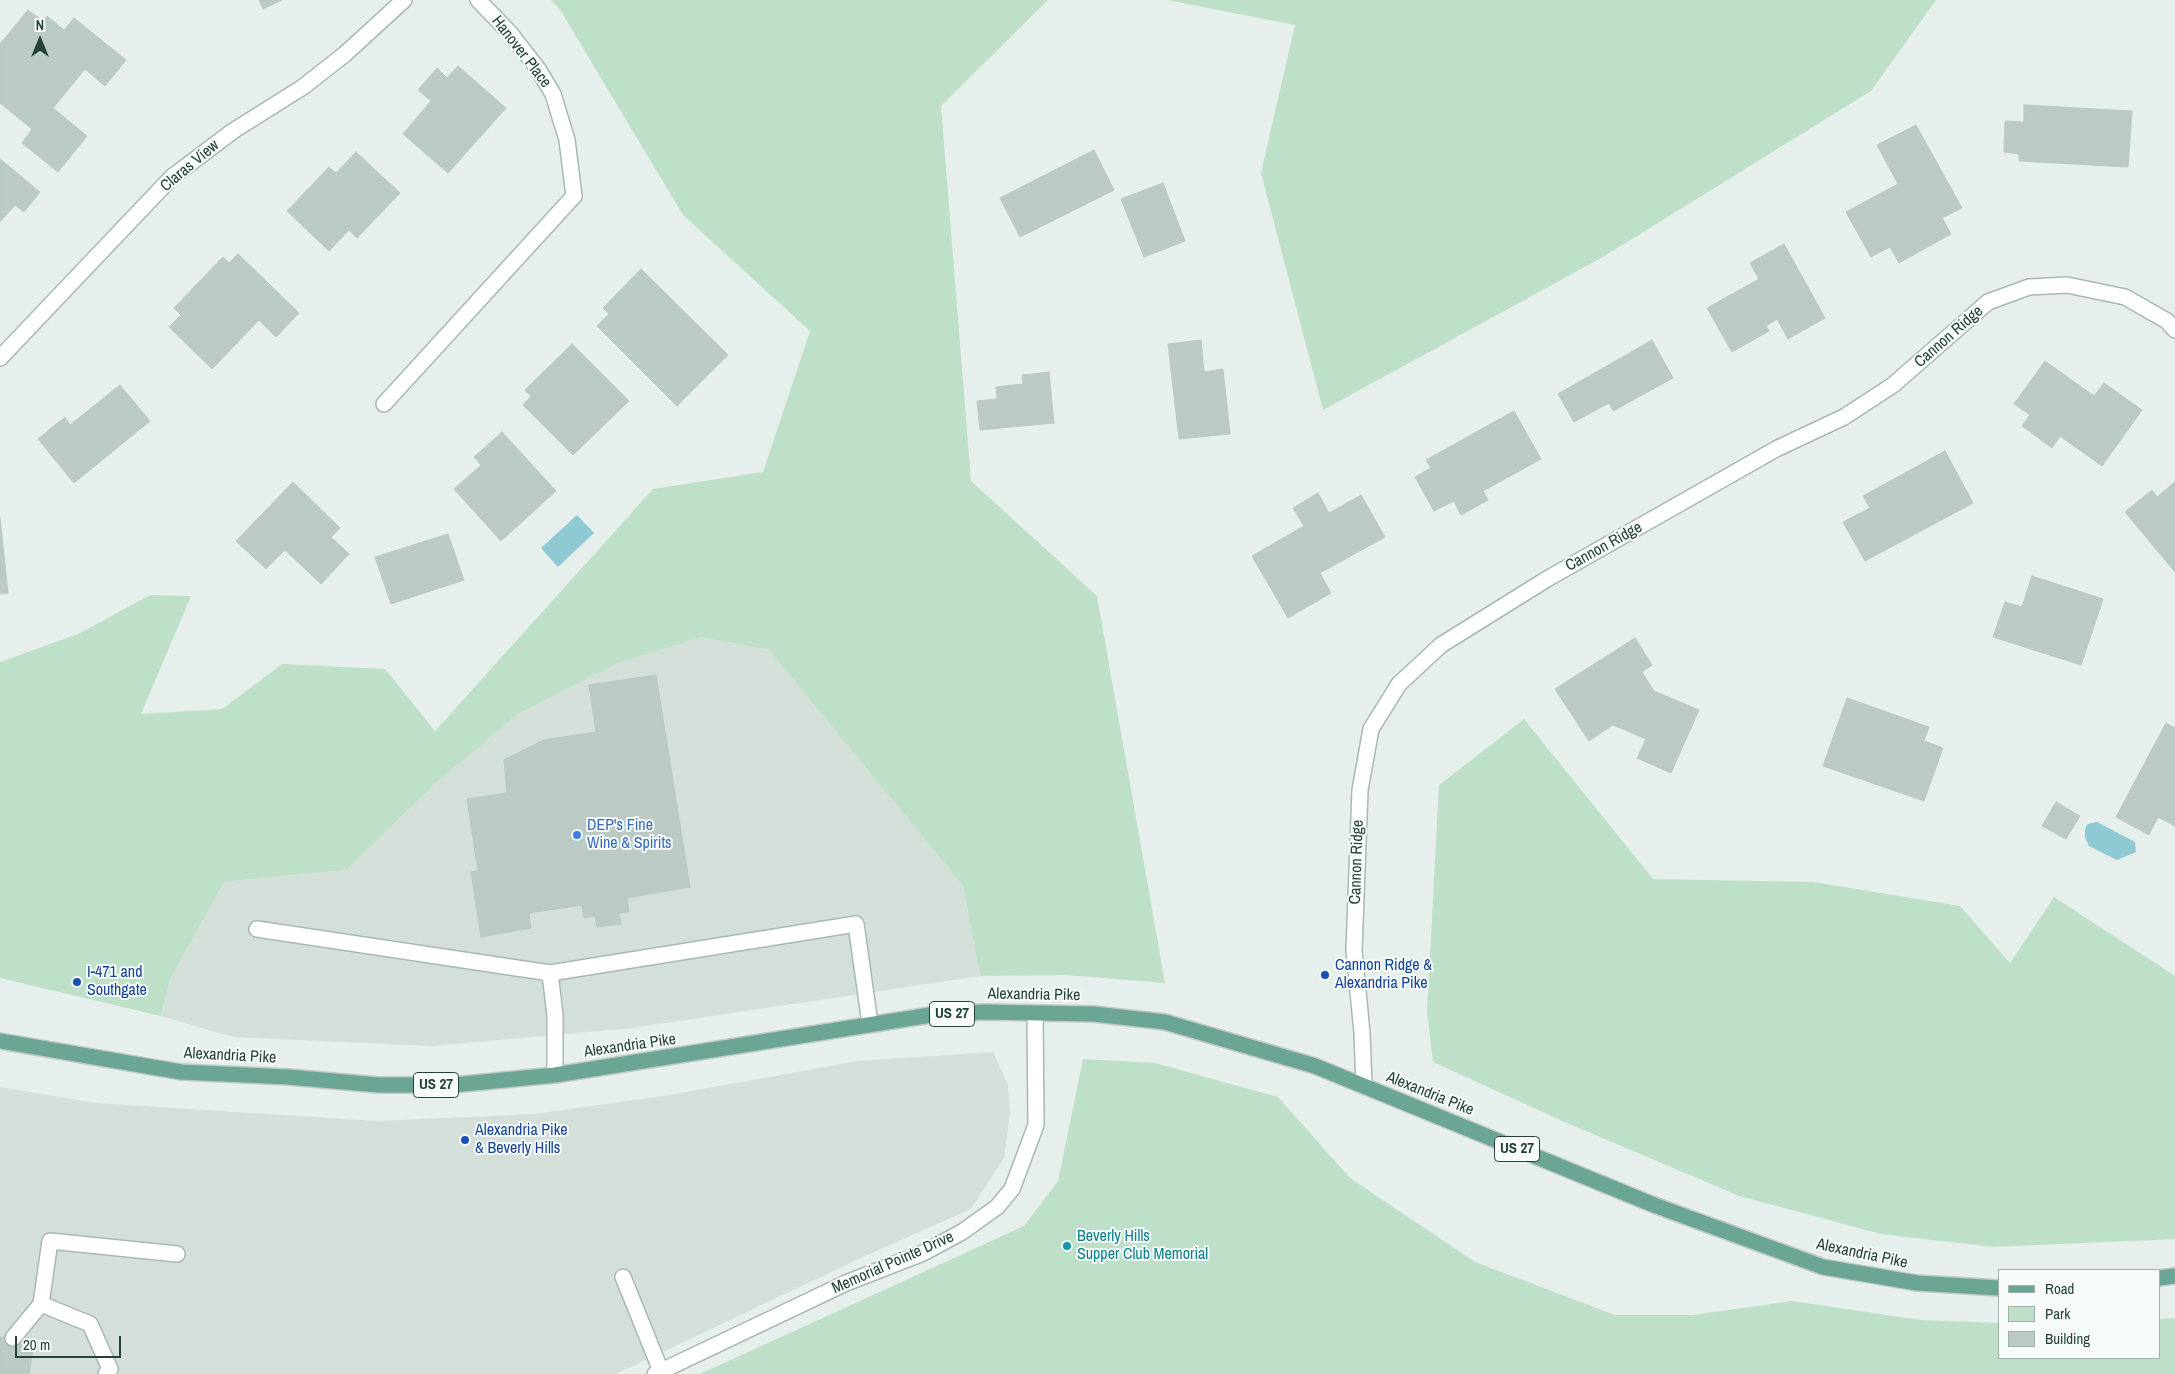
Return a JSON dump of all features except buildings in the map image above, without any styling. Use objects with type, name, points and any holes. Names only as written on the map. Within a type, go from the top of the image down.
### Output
[{"type":"main road","name":"Alexandria Pike","points":[[0,1041],[181,1072],[288,1077],[379,1085],[453,1085],[555,1075],[730,1049],[937,1014],[984,1012],[1094,1014],[1166,1022],[1315,1066],[1654,1205],[1823,1267],[1917,1283],[1998,1288]]},
{"type":"main road","points":[[2160,1278],[2175,1276]]},
{"type":"street","name":"Claras View","points":[[0,358],[172,177],[234,130],[303,87],[345,54],[404,0]]},
{"type":"street","name":"Hanover Place","points":[[384,404],[574,196],[567,140],[553,94],[538,69],[510,33],[478,0]]},
{"type":"street","name":"Cannon Ridge","points":[[1364,1086],[1362,1033],[1354,950],[1360,790],[1371,729],[1399,684],[1441,645],[1547,579],[1776,449],[1852,412],[1893,385],[1988,302],[2029,287],[2067,285],[2125,296],[2167,321],[2175,330]]},
{"type":"street","points":[[257,929],[550,973],[856,924],[870,1024]]},
{"type":"street","points":[[550,973],[555,1015],[555,1075]]},
{"type":"street","name":"Memorial Pointe Drive","points":[[658,1373],[846,1283],[923,1252],[962,1232],[997,1207],[1012,1188],[1036,1125],[1035,1013]]},
{"type":"street","points":[[13,1338],[41,1304],[50,1241],[177,1254]]},
{"type":"street","points":[[623,1277],[658,1373]]},
{"type":"street","points":[[41,1304],[90,1324],[110,1369],[106,1374]]},
{"type":"shaded area","points":[[701,637],[769,650],[963,886],[980,976],[632,1028],[432,1046],[233,1037],[161,1016],[170,979],[224,882],[346,870],[434,785],[518,714],[616,664]]},
{"type":"shaded area","points":[[993,1052],[1008,1085],[1010,1113],[1004,1158],[971,1209],[865,1256],[616,1374],[0,1374],[0,1087],[96,1103],[376,1121],[535,1114],[670,1095],[858,1061]]},
{"type":"green space","points":[[551,0],[1048,0],[941,106],[971,481],[1097,596],[1165,983],[1065,975],[980,976],[963,886],[769,650],[701,637],[616,664],[518,714],[434,785],[346,870],[224,882],[170,979],[161,1016],[0,978],[0,662],[78,634],[150,595],[191,596],[141,714],[222,709],[282,664],[385,669],[435,731],[653,489],[763,472],[810,331],[683,215],[559,8]]},
{"type":"green space","points":[[1167,0],[1936,0],[1871,91],[1603,257],[1323,410],[1261,173],[1295,25]]},
{"type":"green space","points":[[1524,719],[1653,879],[1813,882],[1960,906],[2010,963],[2054,897],[2175,976],[2175,1239],[1993,1247],[1881,1234],[1739,1196],[1560,1120],[1433,1062],[1427,1012],[1439,785]]},
{"type":"green space","points":[[1083,1059],[1155,1063],[1278,1097],[1350,1178],[1475,1262],[1615,1315],[1693,1315],[1792,1301],[1921,1320],[1998,1323],[1998,1359],[2160,1359],[2160,1319],[2175,1318],[2175,1374],[700,1374],[1024,1226],[1058,1181]]},
{"type":"water","points":[[577,515],[594,533],[558,567],[541,548]]},
{"type":"water","points":[[2097,822],[2135,842],[2136,852],[2117,860],[2089,846],[2085,837],[2085,829],[2088,824]]},
{"type":"place","name":"DEP's Fine Wine & Spirits","points":[[577,835]]},
{"type":"place","name":"Cannon Ridge & Alexandria Pike","points":[[1325,975]]},
{"type":"place","name":"I-471 and Southgate","points":[[77,982]]},
{"type":"place","name":"Alexandria Pike & Beverly Hills","points":[[465,1140]]},
{"type":"place","name":"Beverly Hills Supper Club Memorial","points":[[1067,1246]]}]
